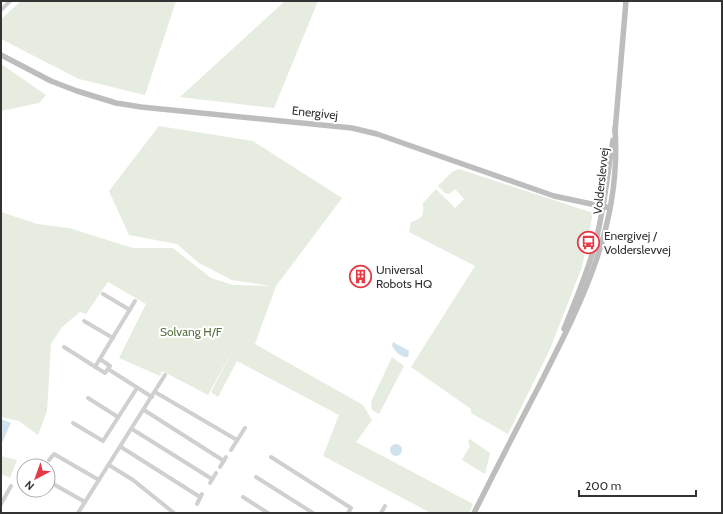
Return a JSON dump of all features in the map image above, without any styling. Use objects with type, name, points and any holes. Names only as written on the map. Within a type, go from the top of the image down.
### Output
[{"type":"street","points":[[1,10],[10,1]]},
{"type":"street","name":"Volderslevvej","points":[[474,513],[581,301],[600,251],[610,208],[615,168],[616,128],[626,1]]},
{"type":"street","name":"Energivej","points":[[1,52],[15,61]]},
{"type":"street","name":"Energivej","points":[[1,55],[64,86],[116,103],[141,107],[327,124],[377,134],[554,196],[610,208]]},
{"type":"street","name":"Volderslevvej","points":[[558,346],[585,278],[594,248],[603,207],[616,128]]},
{"type":"street","points":[[581,301],[605,217],[603,207]]},
{"type":"street","points":[[103,294],[130,310]]},
{"type":"street","points":[[95,367],[135,301]]},
{"type":"street","points":[[84,321],[113,338]]},
{"type":"street","points":[[64,347],[105,373],[110,366],[100,360]]},
{"type":"street","points":[[108,369],[152,397]]},
{"type":"street","points":[[78,513],[156,392],[165,375]]},
{"type":"street","points":[[73,423],[103,440],[137,388]]},
{"type":"street","points":[[156,392],[237,440]]},
{"type":"street","points":[[88,398],[118,418]]},
{"type":"street","points":[[144,410],[225,459],[220,467]]},
{"type":"street","points":[[231,450],[245,428]]},
{"type":"street","points":[[132,429],[211,481],[216,473]]},
{"type":"street","points":[[121,446],[201,496],[196,504]]},
{"type":"street","points":[[51,458],[54,454],[99,480]]},
{"type":"street","points":[[271,457],[351,508],[348,513]]},
{"type":"street","points":[[109,465],[132,480],[174,513]]},
{"type":"street","points":[[256,477],[313,513]]},
{"type":"street","points":[[1,504],[12,486]]},
{"type":"street","points":[[56,486],[85,502]]},
{"type":"street","points":[[243,497],[268,513]]},
{"type":"street","points":[[381,513],[385,506]]},
{"type":"green space","points":[[21,1],[176,1],[145,95],[79,79],[1,39],[1,19]]},
{"type":"green space","points":[[285,1],[318,1],[274,108],[180,97]]},
{"type":"green space","points":[[1,64],[46,95],[39,103],[1,111]]},
{"type":"green space","name":"Solvang H/F","points":[[159,126],[253,141],[342,198],[276,286],[255,344],[363,405],[372,420],[356,442],[473,504],[469,513],[431,513],[323,456],[339,415],[237,361],[218,397],[211,392],[235,346],[208,395],[162,371],[160,376],[119,358],[146,304],[108,282],[86,314],[80,312],[62,327],[51,344],[47,411],[38,435],[19,421],[1,417],[1,212],[37,224],[69,228],[133,248],[173,248],[211,278],[233,285],[271,286],[232,280],[199,263],[177,244],[129,235],[109,191]]},
{"type":"green space","points":[[459,169],[593,213],[582,267],[550,349],[508,434],[471,413],[471,409],[411,367],[475,266],[409,232],[411,222],[422,216],[423,203],[436,189],[455,208],[464,199],[455,189],[449,194],[445,193],[438,186],[452,172]]},
{"type":"green space","points":[[392,357],[404,366],[379,414],[372,410],[371,402]]},
{"type":"green space","points":[[470,439],[490,453],[485,474],[462,460],[470,446],[468,441]]},
{"type":"green space","points":[[1,456],[16,460],[10,478],[1,474]]},
{"type":"water","points":[[393,342],[409,351],[408,357],[405,357],[397,352],[392,346]]},
{"type":"water","points":[[1,419],[11,423],[1,445]]},
{"type":"water","points":[[394,444],[398,444],[402,450],[398,456],[394,456],[390,452],[390,448]]},
{"type":"place","name":"Energivej / Volderslevvej","points":[[589,243]]},
{"type":"place","name":"Universal Robots HQ","points":[[360,277]]}]
